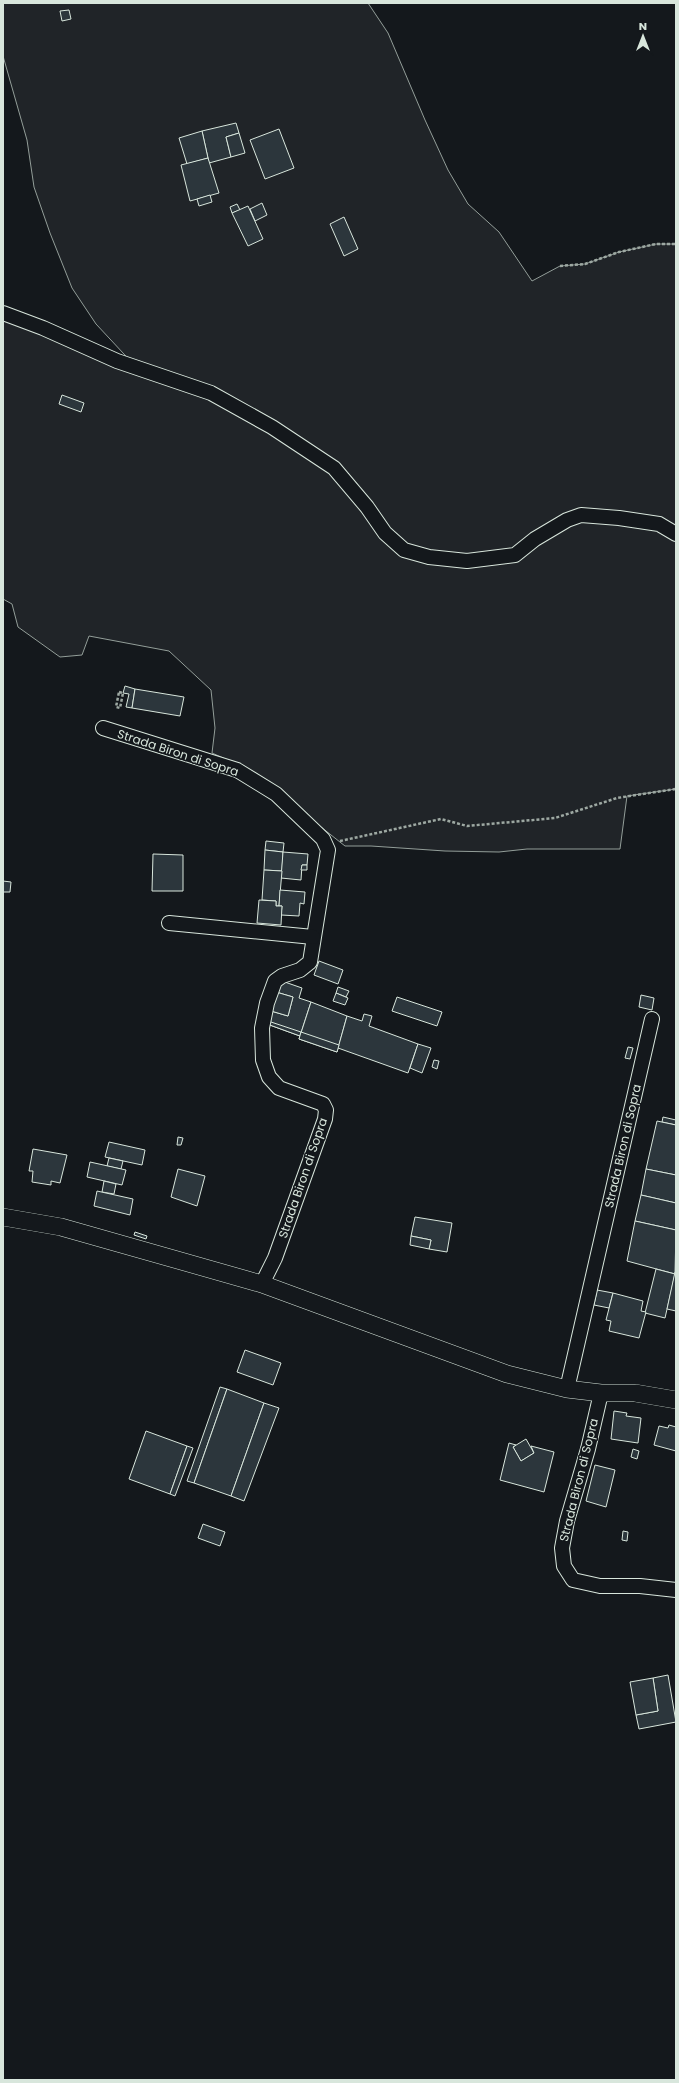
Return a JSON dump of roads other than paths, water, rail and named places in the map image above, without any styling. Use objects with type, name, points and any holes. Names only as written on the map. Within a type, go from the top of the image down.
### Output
[{"type":"street","points":[[3,313],[43,328],[117,361],[211,393],[272,427],[334,468],[367,507],[385,533],[404,550],[430,558],[467,561],[515,555],[536,539],[567,520],[582,515],[619,518],[659,524],[676,534]]},
{"type":"street","name":"Strada Biron di Sopra","points":[[103,728],[237,770],[276,794],[323,839],[328,850],[310,962],[300,970],[282,976],[275,981],[267,1003],[262,1028],[262,1060],[269,1077],[279,1088],[323,1104],[326,1110],[325,1119],[275,1258],[262,1284]]},
{"type":"street","points":[[169,923],[313,937]]},
{"type":"street","name":"Strada Biron di Sopra","points":[[567,1389],[652,1019]]},
{"type":"street","points":[[3,1217],[61,1227],[262,1284],[507,1374],[567,1389],[601,1393],[635,1393],[676,1400]]},
{"type":"street","name":"Strada Biron di Sopra","points":[[601,1393],[588,1450],[567,1521],[562,1548],[564,1566],[573,1580],[600,1586],[640,1586],[676,1590]]}]
